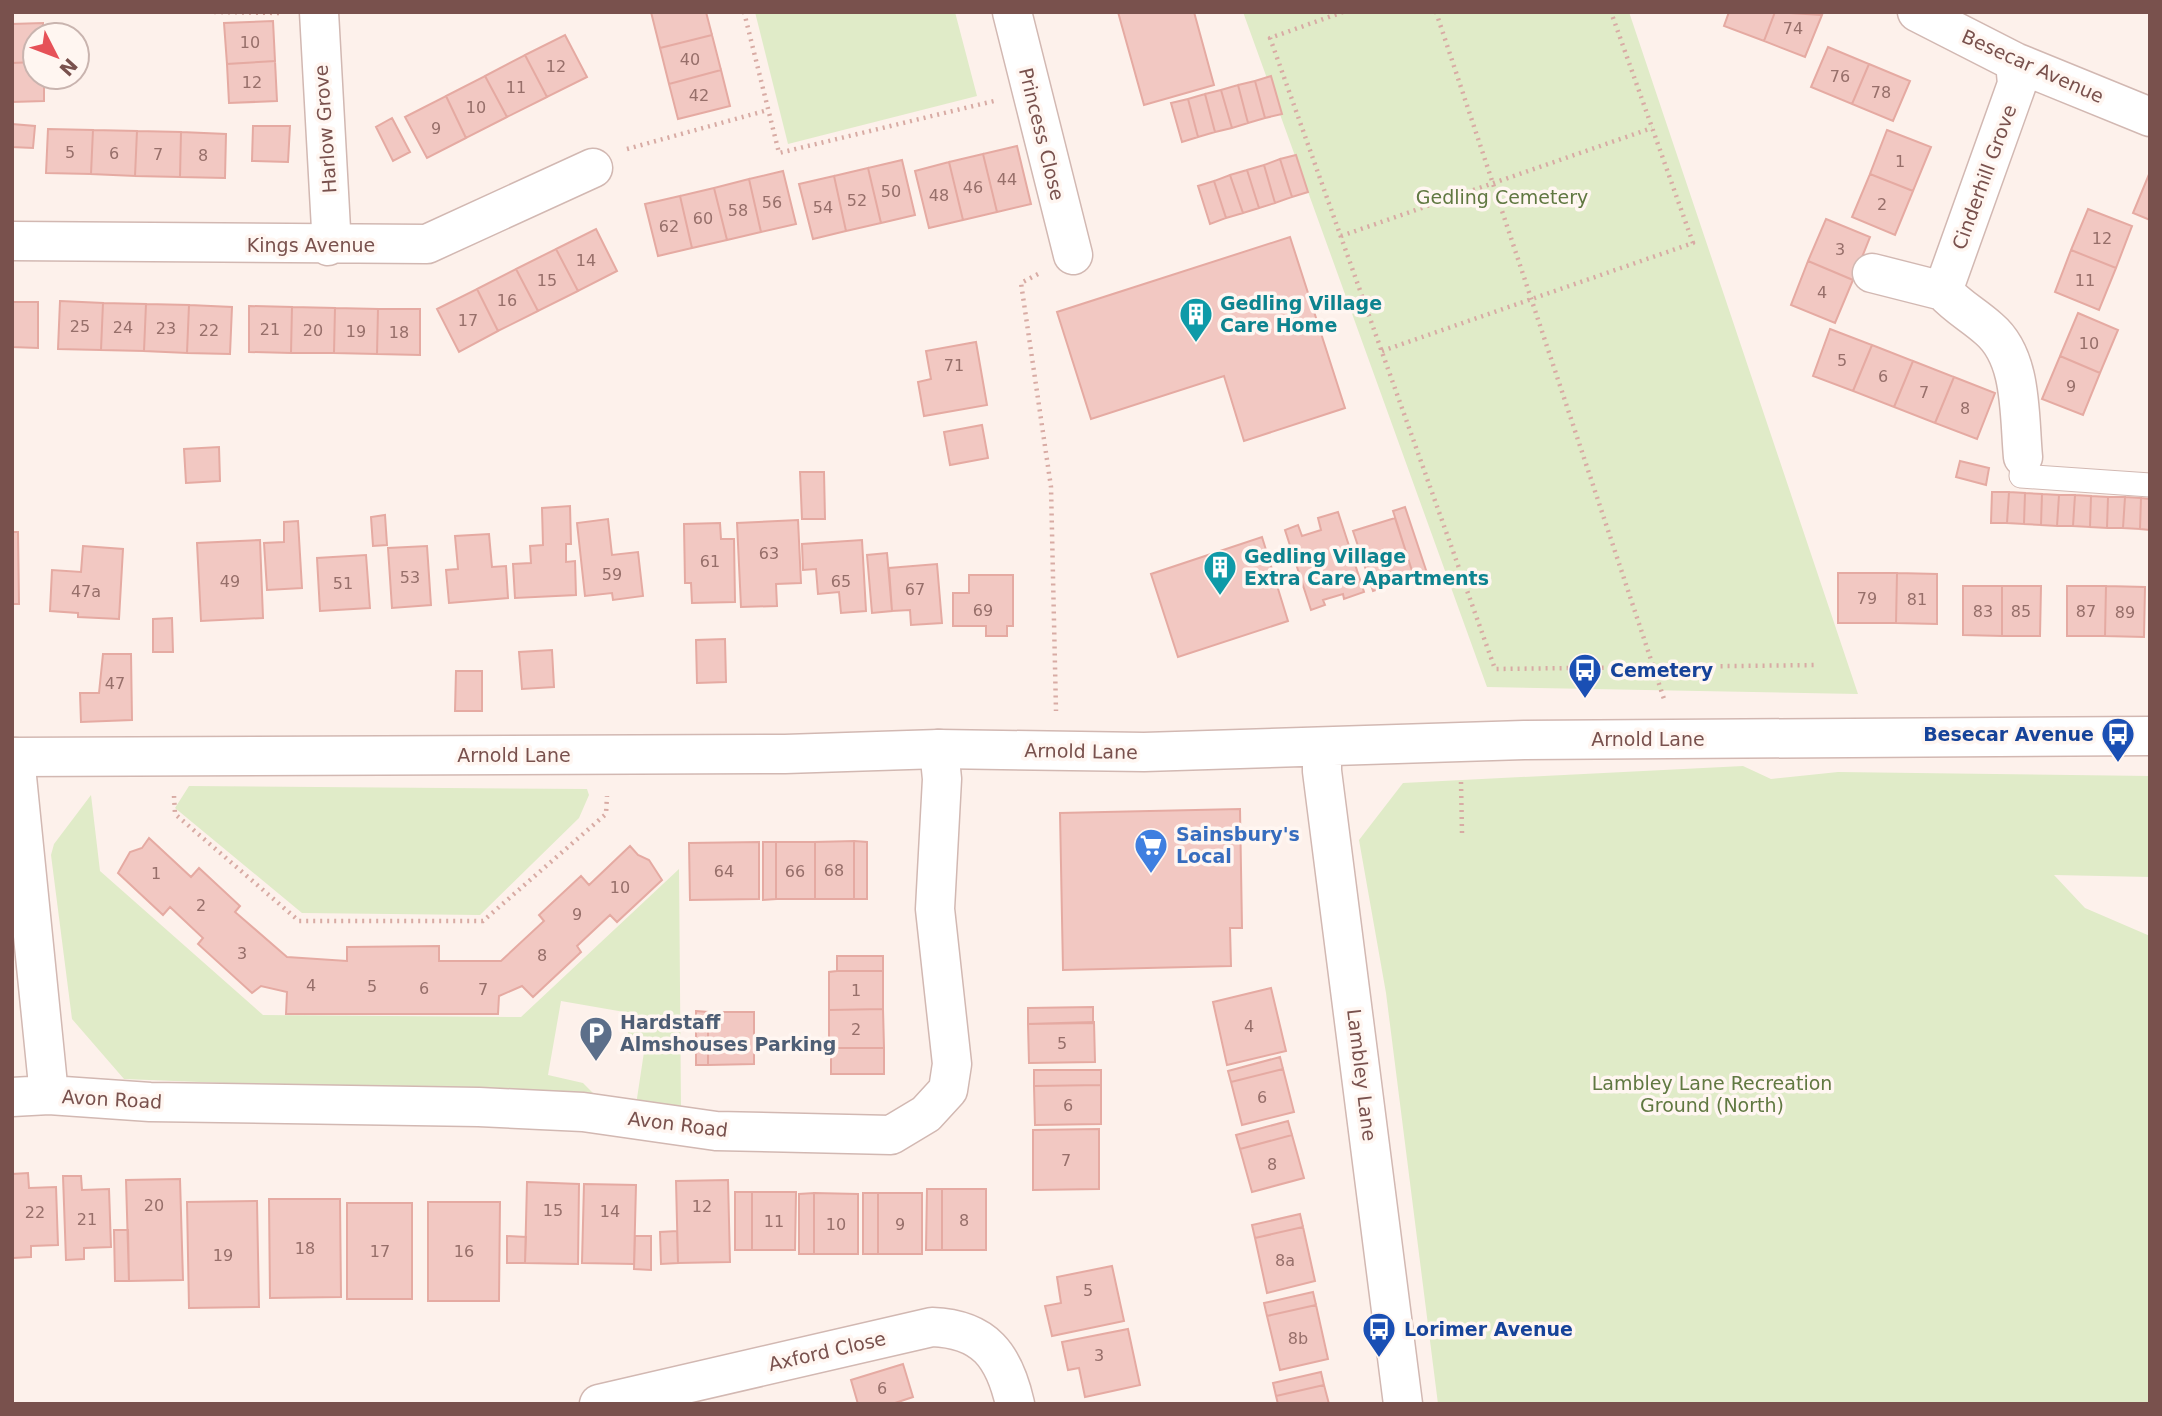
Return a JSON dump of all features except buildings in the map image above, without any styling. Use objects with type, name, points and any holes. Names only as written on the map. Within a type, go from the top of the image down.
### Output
[{"type":"street","name":"Princess Close","points":[[1012,12],[1073,255]]},
{"type":"street","name":"Besecar Avenue","points":[[1917,12],[2015,62],[2150,117]]},
{"type":"street","name":"Harlow Grove","points":[[319,18],[331,229],[328,246]]},
{"type":"street","name":"Cinderhill Grove","points":[[1943,291],[2017,84],[2015,62]]},
{"type":"street","name":"Kings Avenue","points":[[12,241],[328,246],[427,244],[593,167]]},
{"type":"street","points":[[1872,273],[1943,291],[1961,310],[1989,328],[2007,349],[2014,375],[2023,457]]},
{"type":"street","name":"Arnold Lane","points":[[13,757],[785,754],[939,749],[1144,752],[1678,739],[2150,736]]},
{"type":"street","name":"Lambley Lane","points":[[1322,747],[1322,771],[1403,1404]]},
{"type":"street","name":"Avon Road","points":[[13,757],[31,1096],[479,1107],[583,1112],[716,1131],[891,1135],[926,1114],[948,1090],[952,1065],[935,909],[942,779],[939,749]]},
{"type":"street","name":"Axford Close","points":[[599,1404],[932,1327],[954,1328],[980,1340],[999,1356],[1009,1377],[1015,1404]]},
{"type":"lane","points":[[2023,457],[2021,476],[2150,485]]},
{"type":"path","points":[[214,12],[296,13],[319,18]]},
{"type":"path","points":[[744,12],[779,153],[1032,91]]},
{"type":"path","points":[[1343,12],[1270,38],[1495,669],[1818,665]]},
{"type":"path","points":[[1436,12],[1678,739]]},
{"type":"path","points":[[1382,351],[1693,243],[1611,12]]},
{"type":"path","points":[[647,144],[768,110]]},
{"type":"path","points":[[1340,236],[1652,128]]},
{"type":"path","points":[[1055,750],[1051,486],[1021,283],[1073,255]]},
{"type":"path","points":[[1460,743],[1462,833]]},
{"type":"path","points":[[172,756],[175,814],[299,921],[483,921],[606,814],[609,755]]},
{"type":"green space","points":[[755,12],[955,12],[977,96],[788,144]]},
{"type":"green space","name":"Gedling Cemetery","points":[[1243,12],[1629,12],[1858,694],[1487,687]]},
{"type":"green space","name":"Lambley Lane Recreation Ground (North)","points":[[1743,766],[1771,779],[1838,772],[2150,776],[2150,877],[2054,875],[2085,908],[2150,936],[2150,1404],[1438,1404],[1386,993],[1359,840],[1403,783]]},
{"type":"green space","points":[[189,786],[587,789],[589,795],[579,818],[480,915],[302,913],[175,808]]},
{"type":"green space","points":[[91,795],[100,871],[263,1015],[521,1017],[679,869],[681,1106],[636,1105],[644,1052],[627,1048],[630,1013],[561,1001],[548,1075],[583,1083],[598,1098],[124,1079],[72,1019],[51,855],[54,844]]},
{"type":"place","name":"Gedling Village Care Home","points":[[1196,344]]},
{"type":"place","name":"Gedling Village Extra Care Apartments","points":[[1220,597]]},
{"type":"place","name":"Cemetery","points":[[1585,700]]},
{"type":"place","name":"Besecar Avenue","points":[[2118,764]]},
{"type":"place","name":"Sainsbury's Local","points":[[1151,875]]},
{"type":"place","name":"Hardstaff Almshouses Parking","points":[[596,1063]]},
{"type":"place","name":"Lorimer Avenue","points":[[1379,1359]]}]
